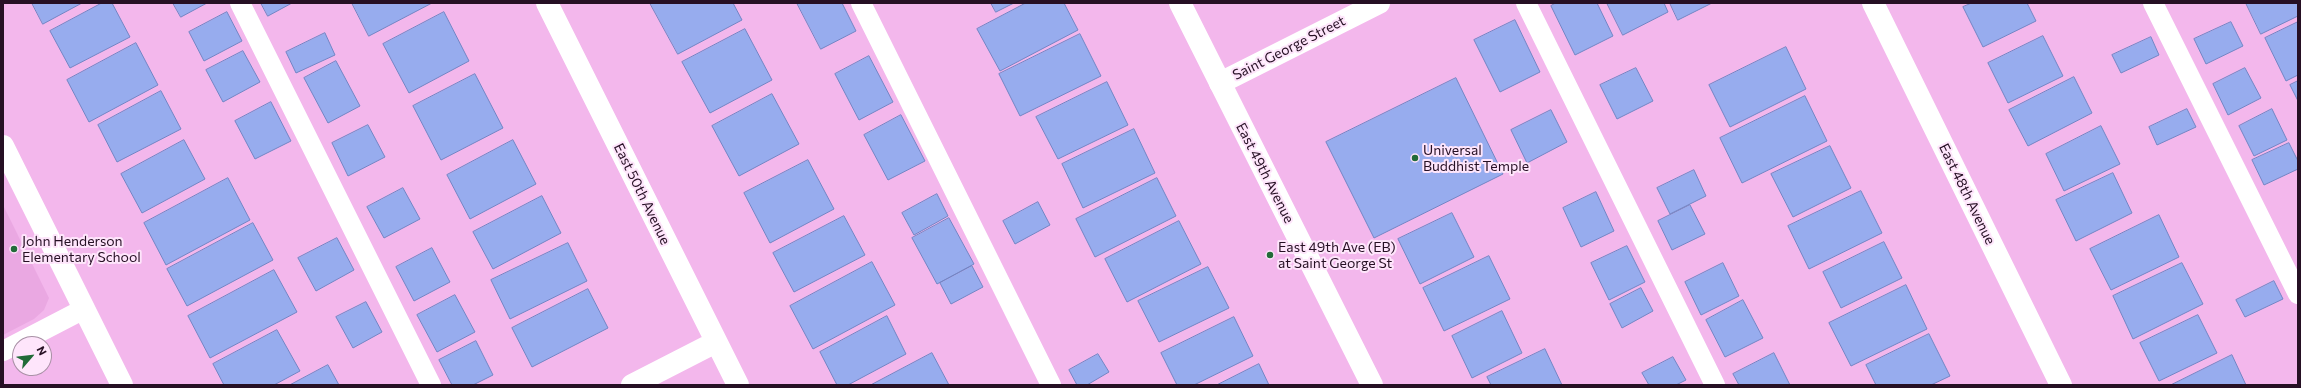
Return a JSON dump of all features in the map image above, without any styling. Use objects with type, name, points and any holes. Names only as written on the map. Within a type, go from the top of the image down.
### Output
[{"type":"street","name":"East 50th Avenue","points":[[547,3],[738,385]]},
{"type":"street","name":"East 49th Avenue","points":[[1180,3],[1372,385]]},
{"type":"street","name":"Saint George Street","points":[[1220,83],[1379,3]]},
{"type":"street","name":"East 48th Avenue","points":[[1873,3],[2061,385]]},
{"type":"street","points":[[3,146],[122,385]]},
{"type":"street","points":[[632,385],[716,342]]},
{"type":"lane","points":[[240,3],[431,385]]},
{"type":"lane","points":[[861,3],[1051,385]]},
{"type":"lane","points":[[1526,3],[1715,385]]},
{"type":"lane","points":[[2153,3],[2298,294]]},
{"type":"lane","points":[[3,351],[84,309]]},
{"type":"shaded area","name":"John Henderson Elementary School","points":[[3,205],[49,298],[44,310],[34,319],[3,335]]},
{"type":"building","points":[[32,3],[82,3],[43,24]]},
{"type":"building","points":[[102,3],[112,3],[130,37],[70,68],[50,31]]},
{"type":"building","points":[[173,3],[207,3],[181,17]]},
{"type":"building","points":[[261,3],[292,3],[268,16]]},
{"type":"building","points":[[352,3],[432,3],[369,36]]},
{"type":"building","points":[[650,3],[733,3],[742,20],[678,54]]},
{"type":"building","points":[[797,3],[842,3],[856,31],[821,49]]},
{"type":"building","points":[[991,3],[1014,3],[996,12]]},
{"type":"building","points":[[1026,3],[1064,3],[1078,30],[1000,71],[977,29]]},
{"type":"building","points":[[1556,3],[1597,3],[1613,36],[1575,55],[1551,6]]},
{"type":"building","points":[[1607,3],[1664,3],[1668,12],[1623,35]]},
{"type":"building","points":[[1670,3],[1712,3],[1678,20]]},
{"type":"building","points":[[1972,3],[2027,3],[2036,21],[1983,47],[1963,7]]},
{"type":"building","points":[[2246,3],[2298,3],[2298,16],[2261,34]]},
{"type":"building","points":[[227,12],[242,41],[204,61],[189,32]]},
{"type":"building","points":[[444,12],[469,61],[409,93],[383,44]]},
{"type":"building","points":[[1515,20],[1540,72],[1500,92],[1474,40]]},
{"type":"building","points":[[2231,22],[2243,46],[2206,64],[2194,39]]},
{"type":"building","points":[[2298,22],[2298,75],[2286,81],[2265,38]]},
{"type":"building","points":[[745,29],[772,80],[710,113],[682,62]]},
{"type":"building","points":[[325,33],[335,55],[296,73],[286,52]]},
{"type":"building","points":[[1080,34],[1101,76],[1020,116],[999,74]]},
{"type":"building","points":[[2043,36],[2063,76],[2008,103],[1988,63]]},
{"type":"building","points":[[2151,37],[2159,55],[2121,73],[2112,55]]},
{"type":"building","points":[[136,43],[158,85],[89,122],[67,80]]},
{"type":"building","points":[[1786,47],[1806,89],[1730,127],[1709,85]]},
{"type":"building","points":[[243,51],[260,82],[223,102],[206,70]]},
{"type":"building","points":[[869,56],[893,102],[859,120],[835,74]]},
{"type":"building","points":[[336,61],[360,106],[328,123],[304,78]]},
{"type":"building","points":[[1636,68],[1653,101],[1617,119],[1600,85]]},
{"type":"building","points":[[2245,68],[2261,98],[2228,115],[2213,84]]},
{"type":"building","points":[[475,74],[503,128],[441,160],[413,106]]},
{"type":"building","points":[[2074,77],[2092,113],[2028,146],[2009,110]]},
{"type":"building","name":"Universal Buddhist Temple","points":[[1456,78],[1503,174],[1374,238],[1326,142]]},
{"type":"building","points":[[2298,81],[2298,101],[2290,85]]},
{"type":"building","points":[[1107,82],[1128,125],[1058,159],[1036,117]]},
{"type":"building","points":[[161,91],[181,129],[117,162],[98,125]]},
{"type":"building","points":[[772,94],[799,144],[739,176],[712,126]]},
{"type":"building","points":[[1805,96],[1827,141],[1742,183],[1720,138]]},
{"type":"building","points":[[271,102],[291,141],[255,159],[235,121]]},
{"type":"building","points":[[2187,109],[2196,127],[2157,145],[2149,127]]},
{"type":"building","points":[[2272,109],[2287,140],[2254,156],[2239,126]]},
{"type":"building","points":[[1551,110],[1567,142],[1527,163],[1511,130]]},
{"type":"building","points":[[901,115],[925,161],[888,180],[864,135]]},
{"type":"building","points":[[368,125],[385,157],[348,176],[332,143]]},
{"type":"building","points":[[2101,126],[2120,164],[2064,191],[2046,154]]},
{"type":"building","points":[[1134,129],[1155,173],[1083,208],[1062,164]]},
{"type":"building","points":[[184,140],[205,179],[142,213],[121,174]]},
{"type":"building","points":[[513,140],[536,184],[470,219],[447,175]]},
{"type":"building","points":[[2289,143],[2298,161],[2298,169],[2264,185],[2252,160]]},
{"type":"building","points":[[1830,146],[1851,188],[1793,217],[1771,174]]},
{"type":"building","points":[[808,160],[834,209],[770,243],[744,193]]},
{"type":"building","points":[[1694,170],[1706,196],[1670,214],[1657,188]]},
{"type":"building","points":[[2113,173],[2132,213],[2076,241],[2056,200]]},
{"type":"building","points":[[228,178],[250,220],[166,265],[144,223]]},
{"type":"building","points":[[1157,178],[1176,216],[1095,257],[1076,219]]},
{"type":"building","points":[[403,188],[420,219],[384,238],[367,207]]},
{"type":"building","points":[[1861,191],[1882,233],[1809,269],[1788,226]]},
{"type":"building","points":[[1596,192],[1614,231],[1581,247],[1563,208]]},
{"type":"building","points":[[937,194],[948,216],[914,235],[902,213]]},
{"type":"building","points":[[542,196],[561,233],[493,269],[473,232]]},
{"type":"building","points":[[1038,202],[1050,225],[1015,244],[1003,221]]},
{"type":"building","points":[[1690,205],[1705,234],[1672,250],[1658,221]]},
{"type":"building","points":[[1452,213],[1474,257],[1420,284],[1398,239]]},
{"type":"building","points":[[2159,215],[2179,257],[2111,290],[2090,249]]},
{"type":"building","points":[[844,216],[865,255],[794,292],[773,253]]},
{"type":"building","points":[[949,218],[974,264],[937,284],[912,238]]},
{"type":"building","points":[[1179,221],[1201,264],[1127,302],[1105,259]]},
{"type":"building","points":[[253,223],[273,260],[187,306],[167,269]]},
{"type":"building","points":[[337,238],[354,270],[316,291],[298,258]]},
{"type":"building","points":[[1884,242],[1902,278],[1841,308],[1823,272]]},
{"type":"building","points":[[568,243],[587,281],[510,319],[491,280]]},
{"type":"building","points":[[1627,246],[1645,282],[1609,300],[1591,263]]},
{"type":"building","points":[[432,248],[450,282],[414,301],[396,267]]},
{"type":"building","points":[[1489,256],[1510,299],[1444,331],[1423,288]]},
{"type":"building","points":[[872,262],[895,305],[813,349],[790,306]]},
{"type":"building","points":[[1723,263],[1739,296],[1701,315],[1685,282]]},
{"type":"building","points":[[2182,263],[2203,304],[2133,339],[2113,296]]},
{"type":"building","points":[[972,266],[983,287],[951,304],[940,283]]},
{"type":"building","points":[[1208,267],[1229,308],[1159,342],[1138,301]]},
{"type":"building","points":[[274,270],[297,312],[210,358],[188,316]]},
{"type":"building","points":[[2274,281],[2283,299],[2245,317],[2236,300]]},
{"type":"building","points":[[1906,285],[1927,329],[1851,366],[1829,323]]},
{"type":"building","points":[[1641,288],[1653,311],[1622,328],[1610,304]]},
{"type":"building","points":[[588,289],[608,328],[532,367],[512,328]]},
{"type":"building","points":[[455,295],[475,332],[437,352],[417,315]]},
{"type":"building","points":[[1743,300],[1763,338],[1725,357],[1706,320]]},
{"type":"building","points":[[366,302],[382,332],[353,348],[336,317]]},
{"type":"building","points":[[1502,311],[1522,353],[1472,378],[1452,336]]},
{"type":"building","points":[[2198,315],[2217,353],[2159,381],[2140,343]]},
{"type":"building","points":[[887,316],[906,354],[848,385],[837,385],[820,352]]},
{"type":"building","points":[[1234,317],[1253,356],[1194,385],[1177,385],[1161,353]]},
{"type":"building","points":[[277,330],[300,371],[274,385],[224,385],[213,364]]},
{"type":"building","points":[[1929,334],[1950,376],[1931,385],[1876,385],[1866,365]]},
{"type":"building","points":[[476,341],[493,375],[473,385],[452,385],[439,360]]},
{"type":"building","points":[[1545,349],[1562,385],[1491,385],[1487,377]]},
{"type":"building","points":[[932,353],[949,385],[871,385]]},
{"type":"building","points":[[1774,353],[1790,385],[1739,385],[1733,374]]},
{"type":"building","points":[[1098,354],[1109,372],[1087,385],[1077,385],[1069,370]]},
{"type":"building","points":[[2232,355],[2246,385],[2171,385]]},
{"type":"building","points":[[1673,357],[1686,380],[1676,385],[1649,385],[1642,373]]},
{"type":"building","points":[[1259,364],[1269,385],[1217,385]]},
{"type":"building","points":[[328,365],[339,385],[290,385]]},
{"type":"place","name":"Universal Buddhist Temple","points":[[1415,158]]},
{"type":"place","name":"John Henderson Elementary School","points":[[14,249]]},
{"type":"place","name":"East 49th Ave (EB) at Saint George St","points":[[1270,255]]}]
